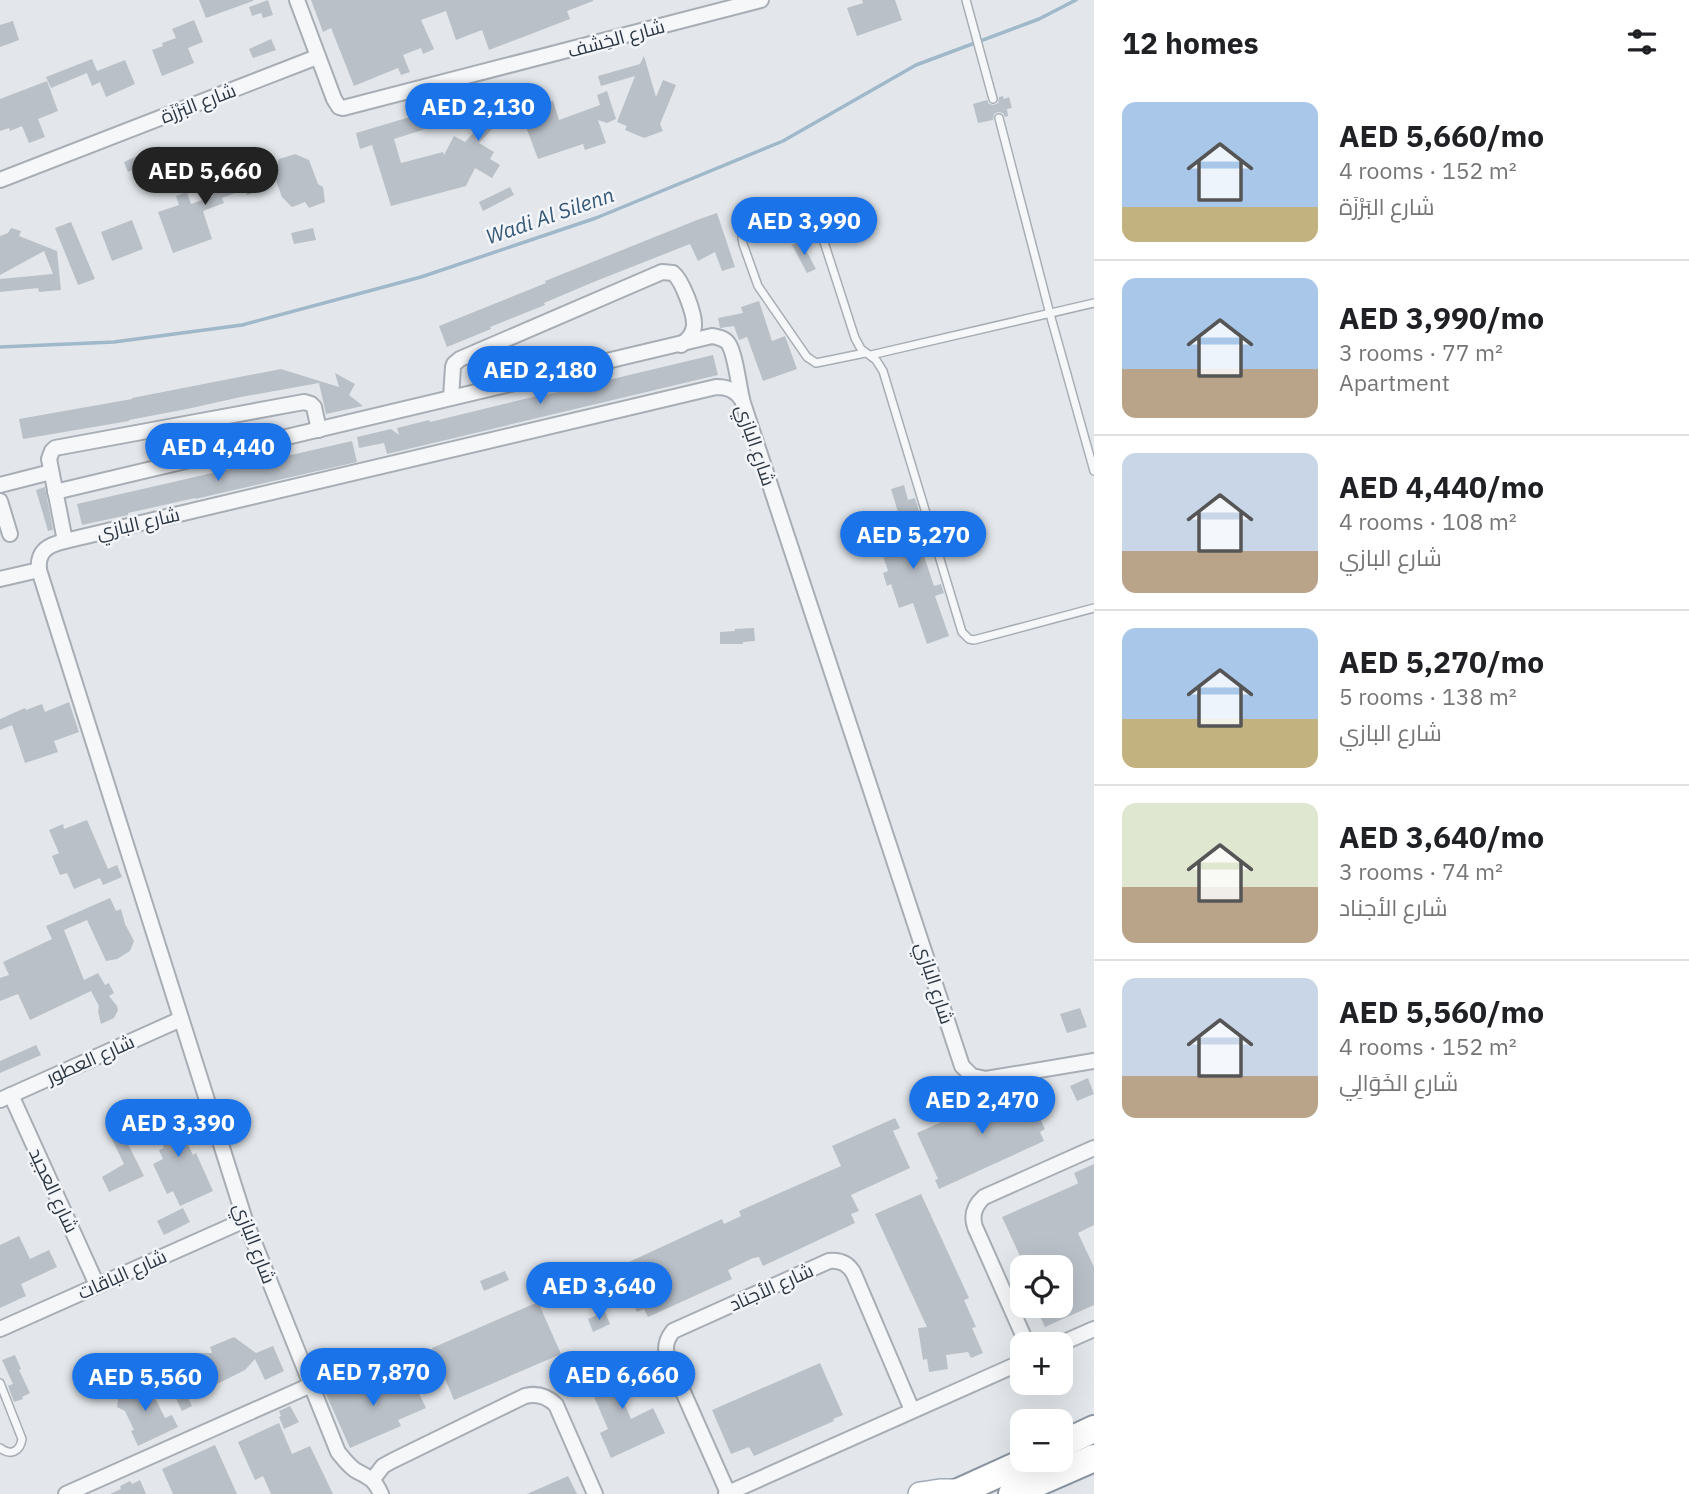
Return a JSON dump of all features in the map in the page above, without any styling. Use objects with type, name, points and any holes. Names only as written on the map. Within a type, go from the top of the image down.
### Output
[{"type":"highway","points":[[1073,1439],[1094,1429]]},
{"type":"highway","points":[[1012,1494],[1094,1458]]},
{"type":"highway","points":[[958,1493],[1010,1468]]},
{"type":"main road","points":[[920,1494],[940,1491],[958,1493]]},
{"type":"street","name":"شارع الخِشف","points":[[297,0],[336,103],[343,108],[761,0]]},
{"type":"street","name":"شارع البَرْزَة","points":[[0,180],[317,57]]},
{"type":"street","points":[[451,397],[453,367],[460,359],[662,272],[673,273],[680,280],[694,318],[692,333],[681,345]]},
{"type":"street","points":[[55,492],[712,336],[728,343],[732,351],[742,400]]},
{"type":"street","name":"شارع البازي","points":[[381,1494],[373,1479],[355,1469],[338,1452],[245,1220],[39,570],[42,551],[65,541],[716,387],[734,391],[742,400],[962,1066],[972,1076],[986,1079],[1094,1061]]},
{"type":"street","points":[[65,541],[50,455],[60,447],[304,402],[314,407],[319,430]]},
{"type":"street","points":[[0,485],[51,472]]},
{"type":"street","points":[[0,501],[10,534]]},
{"type":"street","points":[[0,579],[39,570]]},
{"type":"street","name":"شارع العطور","points":[[5,1097],[181,1019]]},
{"type":"street","name":"شارع العجيد","points":[[5,1097],[97,1285]]},
{"type":"street","points":[[1022,1332],[973,1222],[974,1210],[984,1197],[1094,1148]]},
{"type":"street","name":"شارع الباقات","points":[[0,1329],[245,1220]]},
{"type":"street","name":"شارع الأجناد","points":[[727,1493],[668,1358],[667,1341],[673,1331],[817,1266],[835,1261],[851,1269],[912,1410]]},
{"type":"street","points":[[1073,1338],[1094,1329]]},
{"type":"street","points":[[727,1493],[1010,1367]]},
{"type":"street","points":[[66,1494],[311,1385]]},
{"type":"street","points":[[373,1479],[383,1466],[392,1461],[525,1396],[538,1395],[556,1405],[595,1494]]},
{"type":"lane","points":[[966,0],[993,99]]},
{"type":"lane","points":[[999,118],[1050,314],[1090,439],[1094,471]]},
{"type":"lane","points":[[1094,303],[868,354],[817,363],[807,358],[758,286],[743,244],[743,232],[751,224],[799,205],[805,205],[813,211],[855,338],[861,349],[868,354],[876,360],[883,372],[965,636],[974,640],[1094,608]]},
{"type":"lane","points":[[0,1383],[4,1404],[22,1439],[18,1450],[12,1453],[0,1448]]},
{"type":"building","points":[[199,0],[253,0],[253,1],[206,18]]},
{"type":"building","points":[[268,0],[273,15],[263,18],[261,13],[252,16],[249,7]]},
{"type":"building","points":[[311,0],[593,1],[567,11],[570,19],[489,50],[482,30],[456,40],[446,11],[421,20],[434,49],[423,54],[421,48],[403,55],[410,72],[401,75],[398,68],[354,86],[331,28],[323,32]]},
{"type":"building","points":[[862,0],[895,0],[902,20],[857,36],[847,8],[863,3]]},
{"type":"building","points":[[194,20],[203,42],[188,48],[194,63],[162,76],[152,50],[176,38],[172,29]]},
{"type":"building","points":[[13,21],[19,40],[0,47],[0,25]]},
{"type":"building","points":[[271,39],[276,50],[253,58],[249,49]]},
{"type":"building","points":[[644,56],[656,97],[663,80],[676,85],[660,124],[663,131],[644,138],[625,130],[627,126],[617,122],[635,76],[601,86],[598,76],[640,64]]},
{"type":"building","points":[[92,59],[97,71],[125,60],[135,84],[106,97],[100,82],[92,86],[87,73],[51,88],[46,77]]},
{"type":"building","points":[[47,81],[58,111],[38,119],[45,137],[29,143],[22,126],[10,131],[9,128],[0,131],[0,99]]},
{"type":"building","points":[[495,87],[499,100],[521,92],[527,110],[553,101],[559,120],[600,105],[597,95],[607,91],[616,119],[607,123],[598,120],[606,143],[585,150],[583,144],[538,159],[523,119],[509,124],[506,114],[479,143],[494,152],[490,159],[500,165],[492,178],[475,168],[466,186],[391,206],[372,145],[360,149],[356,133],[430,111],[435,126],[394,139],[401,163],[443,152],[444,155],[454,136],[465,142],[474,132],[468,113],[473,107],[470,95]]},
{"type":"building","points":[[1003,96],[1004,99],[1009,97],[1012,108],[1007,109],[1008,116],[998,112],[994,114],[993,120],[978,123],[973,104],[987,100],[994,105],[998,103],[999,97]]},
{"type":"building","points":[[159,146],[164,156],[180,149],[187,167],[159,179],[151,161],[128,172],[124,162]]},
{"type":"building","points":[[295,154],[309,160],[318,184],[323,187],[325,202],[309,208],[305,202],[292,207],[282,197],[273,173],[279,159]]},
{"type":"building","points":[[265,158],[268,166],[249,174],[256,192],[247,195],[245,189],[222,198],[224,203],[203,211],[212,239],[173,253],[158,212],[179,205],[176,196],[187,192],[191,204],[213,196],[206,179]]},
{"type":"building","points":[[510,187],[514,195],[483,211],[479,202]]},
{"type":"building","points":[[773,198],[776,208],[745,219],[741,208]]},
{"type":"building","points":[[717,213],[735,267],[722,271],[715,252],[698,261],[690,244],[544,303],[545,305],[447,347],[439,326]]},
{"type":"building","points":[[132,220],[143,249],[112,261],[101,232]]},
{"type":"building","points":[[71,222],[95,279],[78,285],[55,228]]},
{"type":"building","points":[[11,228],[21,231],[19,236],[57,251],[61,290],[39,292],[38,288],[0,292],[0,279],[53,274],[44,251],[0,275],[0,236],[8,233]]},
{"type":"building","points":[[313,228],[316,240],[294,244],[291,233]]},
{"type":"building","points":[[801,241],[816,269],[807,273],[792,245]]},
{"type":"building","points":[[759,301],[772,341],[785,336],[797,369],[763,381],[747,337],[739,340],[734,326],[720,328],[718,318],[743,313],[741,307]]},
{"type":"building","points":[[713,355],[718,375],[387,454],[384,443],[359,448],[357,437],[391,429],[399,435],[397,428]]},
{"type":"building","points":[[281,369],[339,387],[335,373],[355,384],[349,395],[363,406],[326,414],[319,383],[23,439],[19,419]]},
{"type":"building","points":[[352,441],[357,462],[82,525],[77,504]]},
{"type":"building","points":[[904,485],[908,500],[915,498],[921,518],[914,520],[914,526],[934,586],[941,584],[944,593],[935,596],[949,636],[927,644],[913,603],[899,608],[891,584],[887,586],[883,573],[888,571],[882,553],[888,551],[884,538],[904,532],[891,489]]},
{"type":"building","points":[[45,487],[53,530],[48,531],[36,490]]},
{"type":"building","points":[[754,628],[755,641],[720,644],[720,632]]},
{"type":"building","points":[[69,702],[79,732],[54,741],[58,752],[25,763],[12,725],[0,730],[0,719],[25,708],[26,710],[42,704],[45,712]]},
{"type":"building","points":[[87,820],[108,869],[117,865],[122,877],[103,885],[100,878],[74,889],[67,873],[60,875],[52,856],[59,853],[49,830],[63,824],[64,829]]},
{"type":"building","points":[[110,898],[116,911],[121,909],[134,941],[130,951],[117,959],[106,961],[87,920],[64,930],[84,980],[98,973],[105,985],[109,983],[114,993],[109,996],[118,1010],[114,1018],[101,1024],[99,1006],[91,991],[30,1020],[18,994],[0,1001],[0,978],[9,975],[3,962],[52,939],[46,926]]},
{"type":"building","points":[[1080,1008],[1087,1027],[1067,1033],[1060,1014]]},
{"type":"building","points":[[36,1045],[41,1055],[0,1073],[0,1061]]},
{"type":"building","points":[[1088,1078],[1094,1094],[1077,1101],[1070,1086]]},
{"type":"building","points":[[1024,1085],[1045,1129],[1040,1132],[1044,1141],[939,1189],[935,1180],[938,1179],[917,1133]]},
{"type":"building","points":[[168,1102],[213,1191],[180,1206],[173,1191],[167,1194],[153,1164],[163,1159],[159,1150],[164,1148],[147,1112]]},
{"type":"building","points":[[895,1118],[900,1128],[893,1131],[910,1168],[851,1195],[859,1211],[851,1214],[855,1223],[763,1266],[759,1257],[753,1258],[728,1270],[732,1279],[648,1317],[644,1309],[637,1312],[616,1268],[722,1219],[724,1224],[741,1216],[739,1211],[841,1166],[832,1146]]},
{"type":"building","points":[[120,1128],[144,1176],[109,1192],[102,1177],[124,1164],[109,1133]]},
{"type":"building","points":[[1094,1164],[1094,1225],[1078,1233],[1094,1267],[1094,1305],[1073,1314],[1073,1255],[1019,1255],[1002,1217],[1077,1184],[1074,1173]]},
{"type":"building","points":[[921,1194],[969,1298],[964,1300],[976,1327],[972,1328],[983,1353],[971,1358],[968,1352],[946,1355],[948,1369],[929,1372],[927,1359],[923,1360],[918,1328],[927,1327],[875,1214]]},
{"type":"building","points":[[183,1208],[190,1222],[164,1235],[157,1221]]},
{"type":"building","points":[[19,1236],[30,1259],[49,1250],[57,1267],[21,1284],[26,1296],[0,1308],[0,1245]]},
{"type":"building","points":[[505,1271],[509,1280],[484,1291],[480,1281]]},
{"type":"building","points":[[538,1302],[561,1354],[454,1400],[432,1348]]},
{"type":"building","points":[[605,1312],[610,1324],[593,1332],[588,1319]]},
{"type":"building","points":[[1041,1318],[1065,1318],[1045,1327]]},
{"type":"building","points":[[234,1337],[256,1353],[273,1346],[284,1371],[265,1380],[255,1359],[245,1370],[217,1384],[193,1383],[196,1353],[212,1353],[210,1347]]},
{"type":"building","points":[[15,1355],[30,1393],[14,1402],[8,1386],[13,1384],[2,1360]]},
{"type":"building","points":[[820,1363],[843,1415],[754,1456],[749,1447],[731,1454],[712,1410]]},
{"type":"building","points":[[172,1364],[192,1406],[182,1411],[162,1369]]},
{"type":"building","points":[[608,1366],[615,1381],[643,1370],[649,1386],[622,1397],[631,1419],[653,1408],[665,1433],[611,1458],[600,1433],[608,1429],[585,1376]]},
{"type":"building","points":[[377,1372],[385,1390],[409,1380],[413,1388],[416,1387],[426,1408],[398,1420],[401,1426],[350,1448],[326,1394]]},
{"type":"building","points":[[143,1382],[154,1387],[155,1398],[165,1418],[172,1415],[178,1427],[138,1446],[125,1411],[117,1407],[119,1393]]},
{"type":"building","points":[[290,1406],[299,1422],[284,1429],[279,1411]]},
{"type":"building","points":[[279,1423],[292,1454],[310,1446],[333,1494],[271,1494],[263,1476],[255,1480],[238,1442]]},
{"type":"building","points":[[215,1445],[237,1494],[173,1494],[162,1469]]},
{"type":"building","points":[[568,1476],[577,1494],[527,1494]]},
{"type":"building","points":[[140,1480],[146,1494],[110,1494],[130,1481],[132,1484]]},
{"type":"waterway","name":"Wadi Al Silenn","points":[[0,347],[114,342],[242,325],[421,277],[596,218],[783,141],[916,65],[1039,19],[1076,0]]}]
